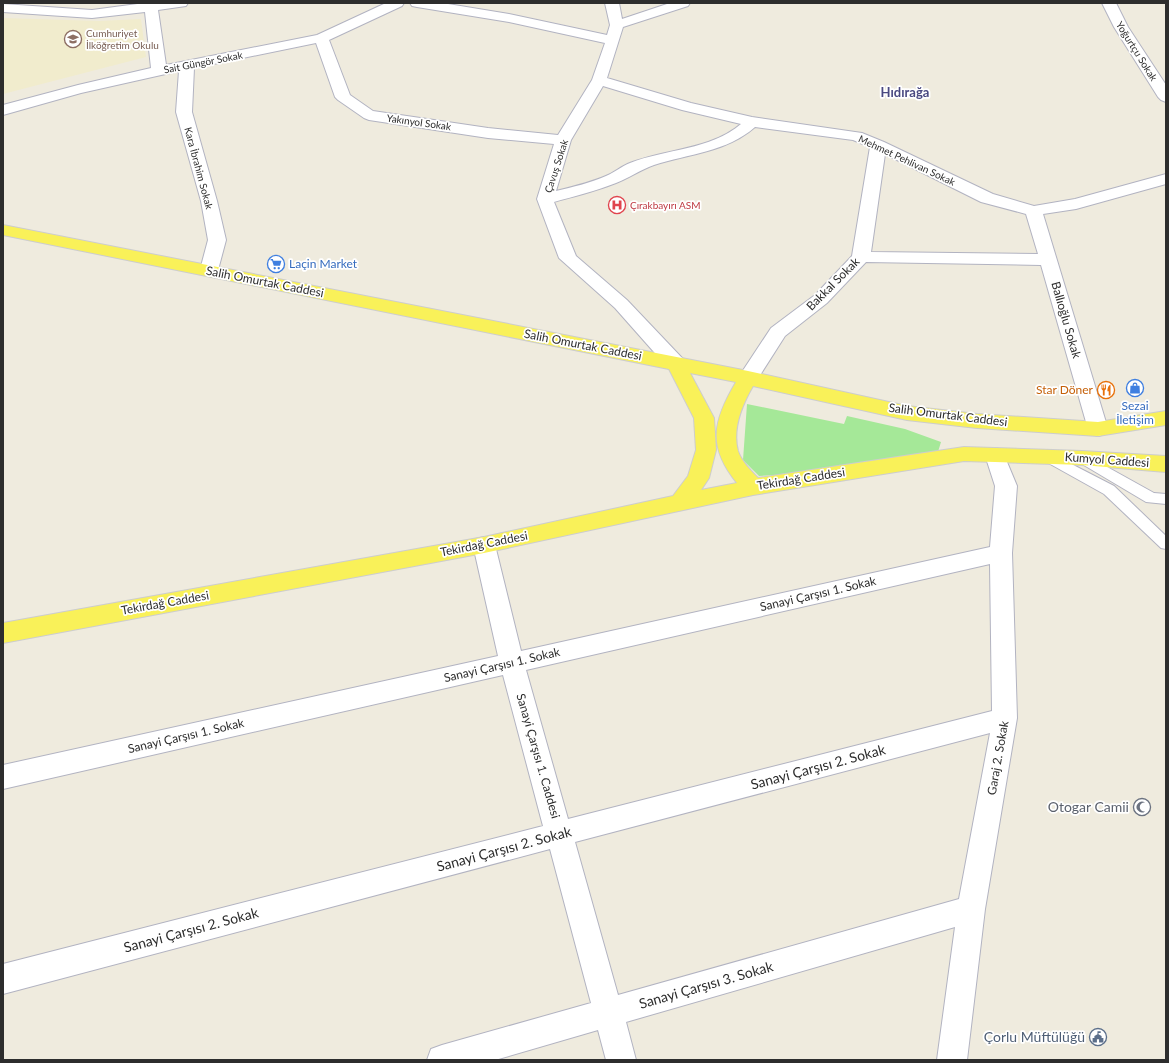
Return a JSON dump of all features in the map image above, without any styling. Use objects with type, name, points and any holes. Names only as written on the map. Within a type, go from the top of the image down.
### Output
[{"type":"main road","name":"Salih Omurtak Caddesi","points":[[3,230],[748,378],[907,413],[977,421],[1098,429],[1166,418]]},
{"type":"main road","points":[[676,364],[704,418],[706,450],[698,478],[680,503]]},
{"type":"main road","points":[[748,378],[734,402],[727,424],[728,451],[738,469],[752,487]]},
{"type":"main road","name":"Tekirdağ Caddesi","points":[[3,633],[484,545],[752,487],[964,454],[995,455]]},
{"type":"main road","name":"Kumyol Caddesi","points":[[995,455],[1082,458],[1166,464]]},
{"type":"street","points":[[3,8],[92,14],[152,5],[180,3]]},
{"type":"street","name":"Sait Güngör Sokak","points":[[3,110],[78,89],[321,38],[397,3]]},
{"type":"street","points":[[417,3],[615,33],[683,3]]},
{"type":"street","points":[[612,3],[615,33]]},
{"type":"street","name":"Yoğurtçu Sokak","points":[[1109,3],[1121,27],[1166,97]]},
{"type":"street","points":[[152,5],[160,71]]},
{"type":"street","name":"Çavuş Sokak","points":[[615,33],[599,80],[563,140],[545,199],[568,258],[621,304],[676,364]]},
{"type":"street","name":"Yakınyol Sokak","points":[[321,38],[343,97],[369,115],[488,133],[563,140]]},
{"type":"street","name":"Kara İbrahim Sokak","points":[[187,65],[184,112],[209,201],[217,240],[209,270]]},
{"type":"street","name":"Mehmet Pehlivan Sokak","points":[[599,80],[687,107],[752,122],[856,136],[878,145],[987,198],[1034,211],[1076,204],[1166,179]]},
{"type":"street","points":[[545,199],[608,181],[635,166],[666,156],[702,148],[745,130],[752,122]]},
{"type":"street","name":"Bakkal Sokak","points":[[748,378],[778,332],[821,299],[861,257],[878,145]]},
{"type":"street","name":"Ballıoğlu Sokak","points":[[1034,211],[1098,429]]},
{"type":"street","points":[[861,257],[1048,260]]},
{"type":"street","name":"Garaj 2. Sokak","points":[[952,1060],[971,909],[1005,718],[1001,553],[1006,486],[995,455]]},
{"type":"street","name":"Sanayi Çarşısı 1. Caddesi","points":[[484,545],[512,663],[621,1060]]},
{"type":"street","name":"Sanayi Çarşısı 1. Sokak","points":[[3,778],[1001,553]]},
{"type":"street","name":"Sanayi Çarşısı 2. Sokak","points":[[3,979],[1005,718]]},
{"type":"street","name":"Sanayi Çarşısı 3. Sokak","points":[[442,1060],[971,909]]},
{"type":"lane","points":[[1048,457],[1109,490],[1166,544]]},
{"type":"lane","points":[[1082,458],[1151,498],[1166,499]]},
{"type":"shaded area","name":"Cumhuriyet İlköğretim Okulu","points":[[3,18],[99,21],[141,19],[146,57],[3,94]]},
{"type":"green space","points":[[747,404],[844,424],[847,416],[905,429],[941,442],[937,455],[815,473],[759,476],[743,460]]},
{"type":"place","name":"Cumhuriyet İlköğretim Okulu","points":[[73,39]]},
{"type":"place","name":"Çırakbayırı ASM","points":[[617,205]]},
{"type":"place","name":"Laçin Market","points":[[276,264]]},
{"type":"place","name":"Sezai İletişim","points":[[1135,388]]},
{"type":"place","name":"Star Döner","points":[[1106,390]]},
{"type":"place","name":"Otogar Camii","points":[[1142,807]]},
{"type":"place","name":"Çorlu Müftülüğü","points":[[1098,1037]]},
{"type":"district","name":"Hıdırağa","points":[[905,92]]}]
